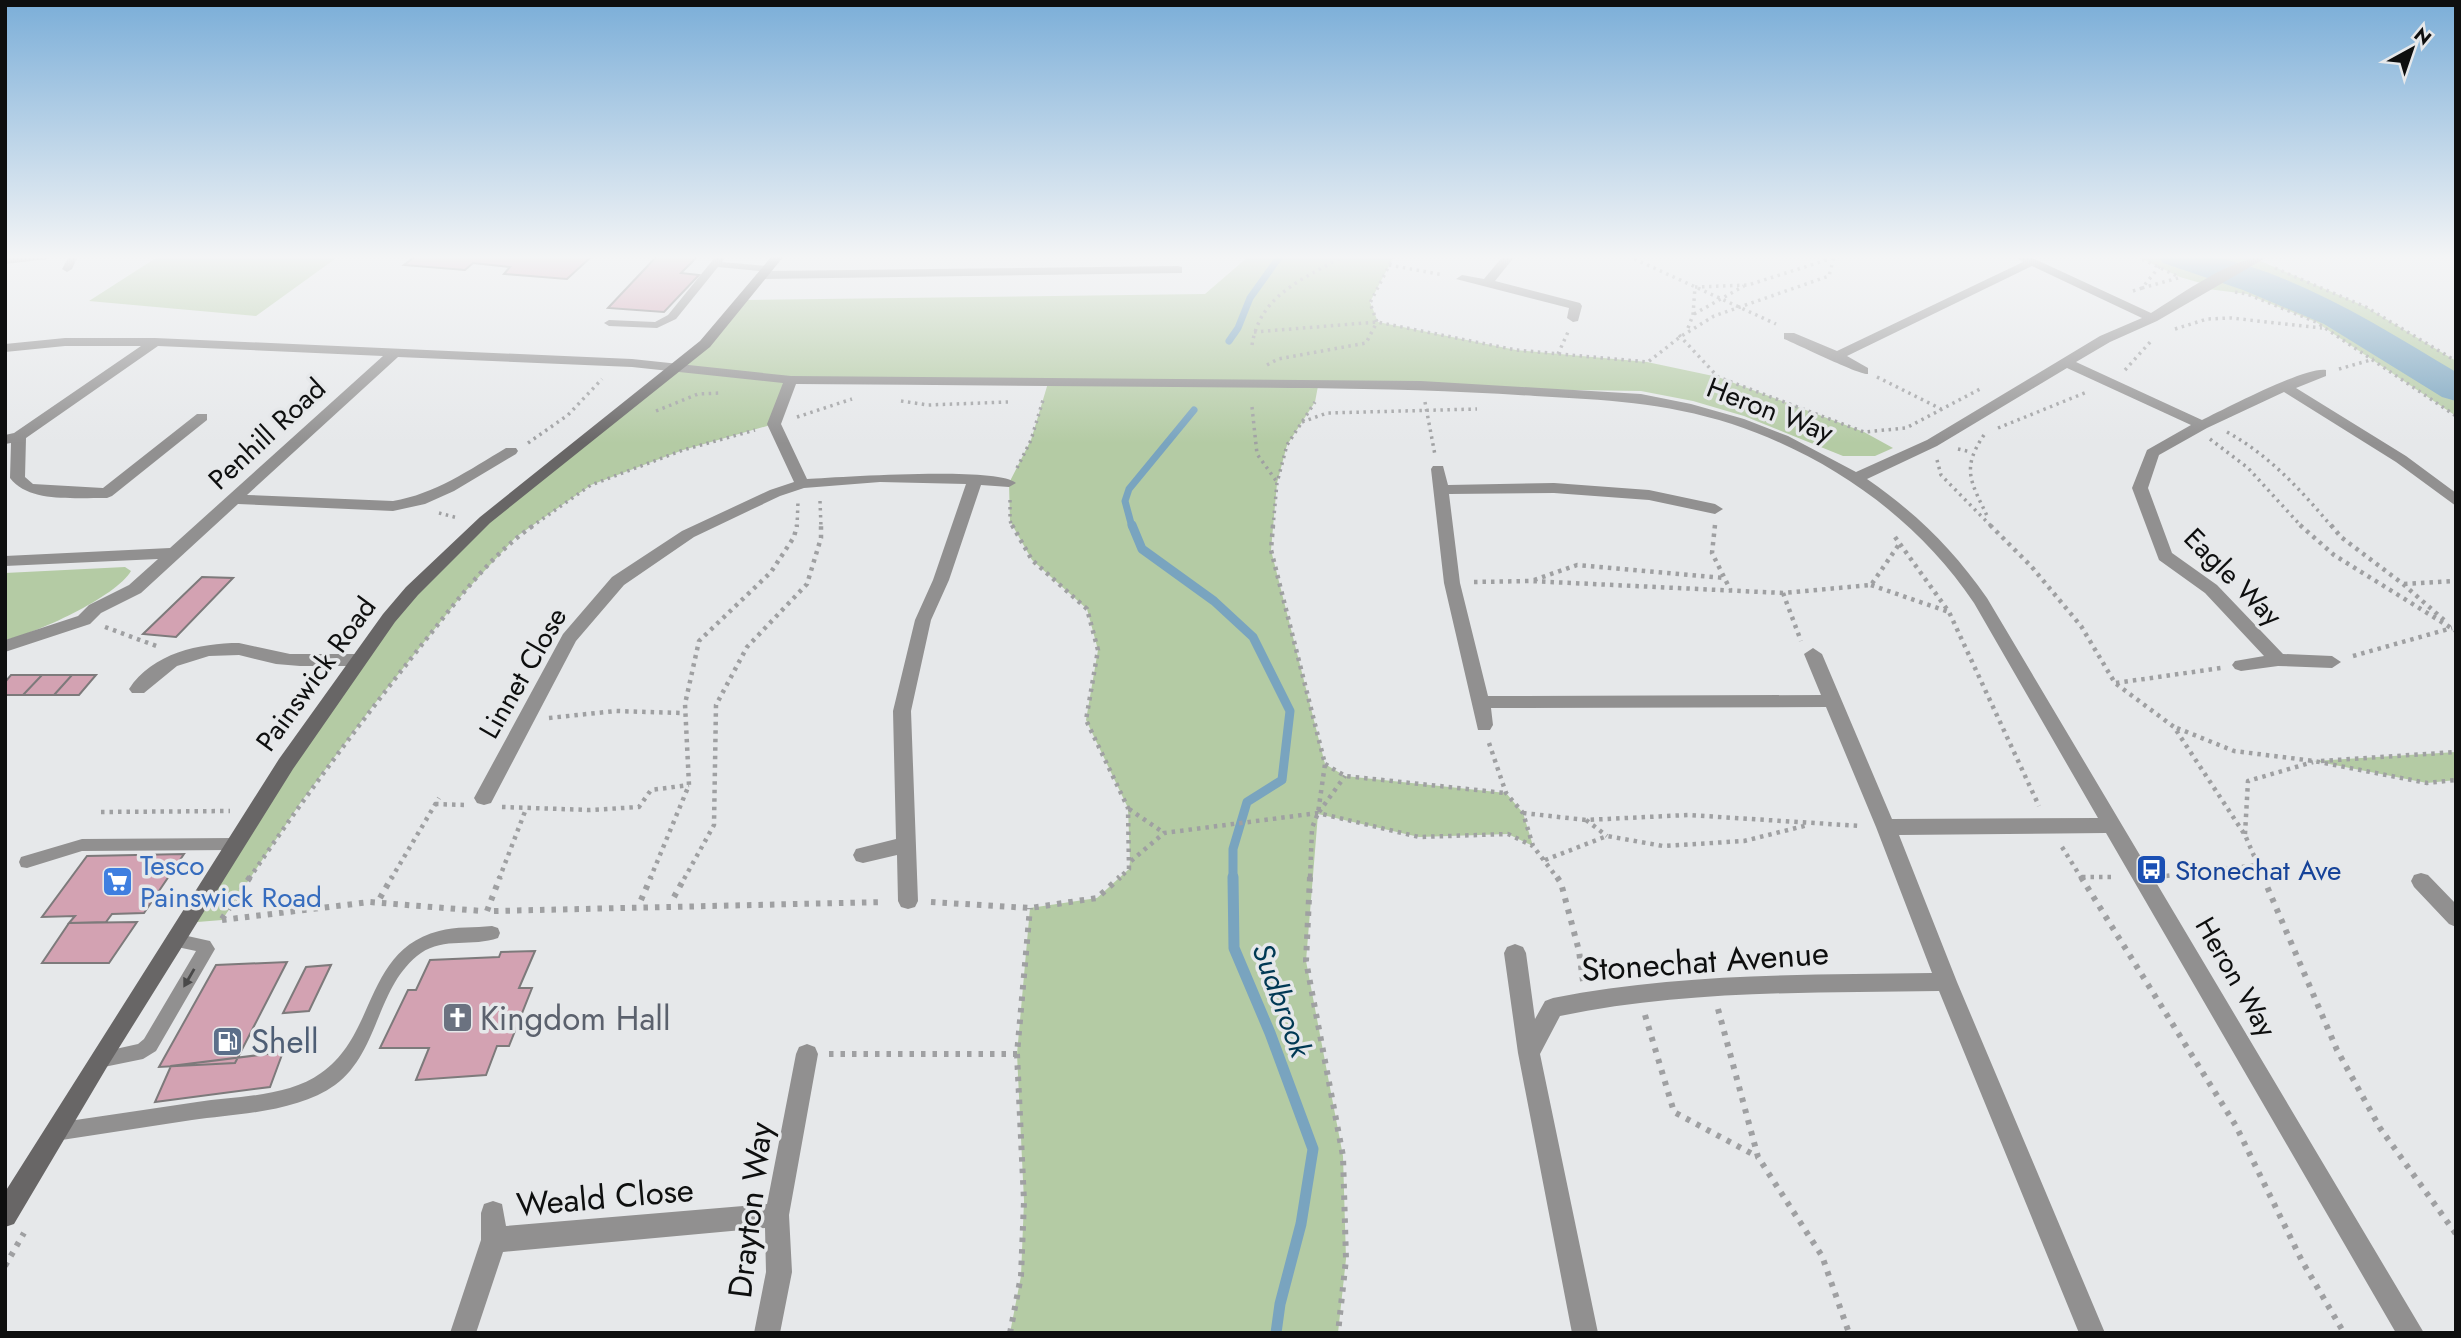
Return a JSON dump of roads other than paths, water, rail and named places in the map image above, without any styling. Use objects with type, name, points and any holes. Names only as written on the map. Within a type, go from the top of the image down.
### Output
[{"type":"main road","name":"Painswick Road","points":[[5,1215],[256,810],[357,660],[412,591],[479,525],[538,475],[680,366],[705,344],[726,318]]},
{"type":"street","points":[[1837,356],[1915,318]]},
{"type":"street","points":[[1856,478],[1932,443],[2105,339],[2151,318]]},
{"type":"street","points":[[1789,336],[1837,356],[1863,371]]},
{"type":"street","name":"Heron Way","points":[[5,348],[65,342],[155,342],[680,366],[733,376],[791,380],[1421,385],[1641,398],[1691,408],[1750,426],[1820,456],[1856,478],[1893,504],[1957,566],[1981,602],[2411,1333]]},
{"type":"street","points":[[155,342],[12,438],[17,478],[28,488],[107,493],[202,417]]},
{"type":"street","name":"Penhill Road","points":[[5,646],[84,620],[95,610],[135,589],[394,353]]},
{"type":"street","points":[[2066,362],[2202,425]]},
{"type":"street","name":"Eagle Way","points":[[2321,373],[2202,425],[2152,453],[2140,488],[2165,556],[2211,589],[2278,660],[2332,662]]},
{"type":"street","points":[[791,380],[774,424],[800,492]]},
{"type":"street","points":[[2285,387],[2401,459],[2456,501]]},
{"type":"street","points":[[236,499],[393,506],[420,501],[449,488],[511,451]]},
{"type":"street","points":[[1438,469],[1452,583],[1481,702],[1484,725]]},
{"type":"street","name":"Linnet Close","points":[[486,803],[569,638],[618,581],[688,534],[775,494],[800,492],[822,483],[880,478],[1009,483]]},
{"type":"street","points":[[908,901],[902,711],[923,620],[941,580],[975,480]]},
{"type":"street","points":[[1441,490],[1555,488],[1636,494],[1717,509]]},
{"type":"street","points":[[5,561],[174,553]]},
{"type":"street","points":[[138,689],[155,670],[171,660],[204,651],[241,649],[280,659],[357,660]]},
{"type":"street","points":[[1813,654],[2092,1333]]},
{"type":"street","points":[[2241,665],[2278,660]]},
{"type":"street","points":[[1481,702],[1832,701]]},
{"type":"street","points":[[1886,827],[2112,825]]},
{"type":"street","points":[[863,855],[906,845]]},
{"type":"street","points":[[2421,881],[2456,918]]},
{"type":"street","points":[[1515,953],[1529,1053],[1585,1333]]},
{"type":"street","name":"Stonechat Avenue","points":[[1529,1053],[1553,1007],[1586,1000],[1713,988],[1946,982]]},
{"type":"street","name":"Drayton Way","points":[[767,1333],[779,1272],[777,1215],[807,1054]]},
{"type":"street","points":[[493,1213],[494,1240]]},
{"type":"street","name":"Weald Close","points":[[463,1333],[494,1240],[777,1215]]},
{"type":"lane","points":[[609,323],[657,325],[669,318]]},
{"type":"lane","points":[[27,862],[82,845],[234,844]]},
{"type":"lane","points":[[55,1132],[235,1105],[314,1087],[347,1064],[360,1042],[386,982],[396,965],[408,953],[440,937],[492,933]]},
{"type":"lane","points":[[99,1060],[143,1051],[150,1045],[206,948],[174,940]]},
{"type":"waterway","name":"Sudbrook","points":[[1229,341],[1242,318]]},
{"type":"waterway","points":[[2341,318],[2456,389]]},
{"type":"waterway","name":"Sudbrook","points":[[1132,527],[1125,501],[1129,489],[1194,410]]},
{"type":"waterway","name":"Sudbrook","points":[[1132,525],[1142,549],[1214,601],[1253,637],[1290,711],[1282,780],[1247,802],[1233,849],[1233,877]]},
{"type":"waterway","name":"Sudbrook","points":[[1233,877],[1234,948],[1270,1033],[1313,1149],[1301,1224],[1280,1304],[1276,1333]]},
{"type":"place","name":"Stonechat Ave","points":[[2152,870]]},
{"type":"place","name":"Tesco Painswick Road","points":[[117,881]]},
{"type":"place","name":"Kingdom Hall","points":[[457,1018]]},
{"type":"place","name":"Shell","points":[[228,1041]]}]
